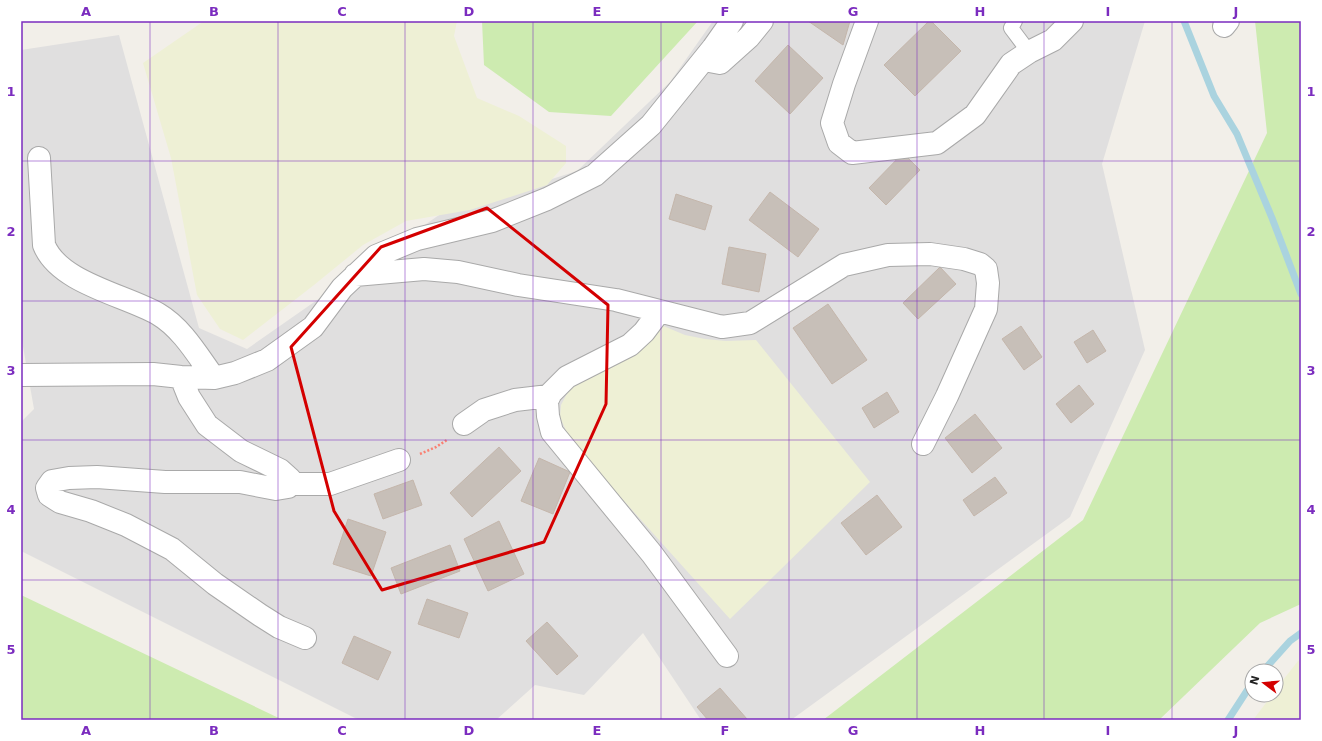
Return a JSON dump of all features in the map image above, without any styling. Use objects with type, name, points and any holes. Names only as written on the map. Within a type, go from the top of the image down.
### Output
[{"type":"street","points":[[21,375],[153,374],[214,378],[235,373],[267,360],[313,328],[342,288],[376,256],[418,239],[492,222],[547,199],[595,175],[651,125],[704,60],[732,21]]},
{"type":"street","points":[[704,60],[720,63],[749,37],[762,21]]},
{"type":"street","points":[[867,21],[844,84],[832,123],[838,143],[852,153],[937,143],[975,115],[1011,64],[1053,40],[1072,21]]},
{"type":"street","points":[[39,158],[44,245],[47,254],[74,277],[159,314],[180,332],[214,378]]},
{"type":"street","points":[[355,275],[424,269],[458,272],[518,285],[616,300],[722,327],[750,323],[844,265],[888,255],[930,254],[964,258],[980,264],[986,269],[988,282],[986,309],[947,396],[923,444]]},
{"type":"street","points":[[660,312],[644,332],[630,345],[567,377],[549,396],[547,401],[548,416],[552,432],[652,554],[727,656]]},
{"type":"street","points":[[181,377],[189,397],[207,425],[241,451],[280,470],[290,479],[290,484]]},
{"type":"street","points":[[464,424],[484,410],[515,400],[549,396]]},
{"type":"street","points":[[305,638],[279,627],[260,616],[215,584],[172,549],[126,525],[60,502],[49,495],[47,488],[52,481],[69,478],[97,477],[165,482],[240,482],[276,489],[288,487],[290,484],[330,484],[399,460]]},
{"type":"lane","points":[[1015,21],[1011,28],[1030,52]]},
{"type":"path","points":[[399,460],[415,456],[436,447],[452,436],[464,424]]},
{"type":"highlighted area","points":[[487,208],[608,305],[606,404],[544,542],[382,590],[334,511],[291,347],[381,247]]},
{"type":"shaded area","points":[[713,21],[1145,21],[1102,164],[1145,350],[1070,517],[791,720],[701,720],[643,633],[584,695],[535,685],[496,720],[359,720],[21,551],[21,422],[34,409],[21,335],[21,50],[119,35],[199,328],[247,349],[439,215],[577,171],[670,82]]},
{"type":"green space","points":[[204,21],[457,21],[454,36],[477,98],[519,116],[566,146],[566,163],[547,185],[470,210],[406,221],[363,245],[243,340],[220,329],[197,295],[171,158],[143,63]]},
{"type":"green space","points":[[482,21],[698,21],[611,116],[549,112],[484,65]]},
{"type":"green space","points":[[1255,21],[1301,21],[1301,604],[1260,623],[1159,720],[823,720],[1083,520],[1267,133]]},
{"type":"green space","points":[[661,325],[685,335],[705,339],[726,341],[756,340],[870,482],[730,619],[571,442],[560,417],[561,405],[571,386]]},
{"type":"green space","points":[[21,595],[283,720],[21,720]]},
{"type":"green space","points":[[1301,659],[1301,720],[1253,720],[1266,703],[1284,703],[1284,679]]},
{"type":"building","points":[[808,21],[850,21],[843,45]]},
{"type":"building","points":[[929,21],[931,21],[961,51],[915,96],[884,65]]},
{"type":"building","points":[[788,45],[823,78],[790,114],[755,81]]},
{"type":"building","points":[[903,153],[920,170],[886,205],[869,188]]},
{"type":"building","points":[[770,192],[819,229],[798,257],[749,220]]},
{"type":"building","points":[[676,194],[712,206],[705,230],[669,219]]},
{"type":"building","points":[[729,247],[766,254],[759,292],[722,284]]},
{"type":"building","points":[[940,267],[956,284],[918,319],[903,303]]},
{"type":"building","points":[[828,304],[867,360],[832,384],[793,328]]},
{"type":"building","points":[[1021,326],[1042,357],[1024,370],[1002,339]]},
{"type":"building","points":[[1093,330],[1106,351],[1087,363],[1074,342]]},
{"type":"building","points":[[1079,385],[1094,404],[1071,423],[1056,404]]},
{"type":"building","points":[[887,392],[899,412],[874,428],[862,408]]},
{"type":"building","points":[[975,414],[1002,448],[972,473],[945,438]]},
{"type":"building","points":[[499,447],[521,471],[472,517],[450,493]]},
{"type":"building","points":[[539,458],[570,472],[553,514],[521,501]]},
{"type":"building","points":[[995,477],[1007,493],[974,516],[963,500]]},
{"type":"building","points":[[413,480],[422,505],[383,519],[374,494]]},
{"type":"building","points":[[877,495],[902,527],[866,555],[841,523]]},
{"type":"building","points":[[348,519],[386,532],[371,576],[333,564]]},
{"type":"building","points":[[499,521],[524,574],[488,591],[464,539]]},
{"type":"building","points":[[450,545],[460,571],[401,594],[391,568]]},
{"type":"building","points":[[427,599],[468,613],[459,638],[418,624]]},
{"type":"building","points":[[547,622],[578,656],[557,675],[526,641]]},
{"type":"building","points":[[354,636],[391,652],[378,680],[342,663]]},
{"type":"building","points":[[720,688],[747,720],[708,720],[697,707]]},
{"type":"waterway","points":[[1184,21],[1214,96],[1237,134],[1272,218],[1301,294]]},
{"type":"waterway","points":[[1270,663],[1290,641],[1301,633]]},
{"type":"waterway","points":[[1228,720],[1244,695]]}]
